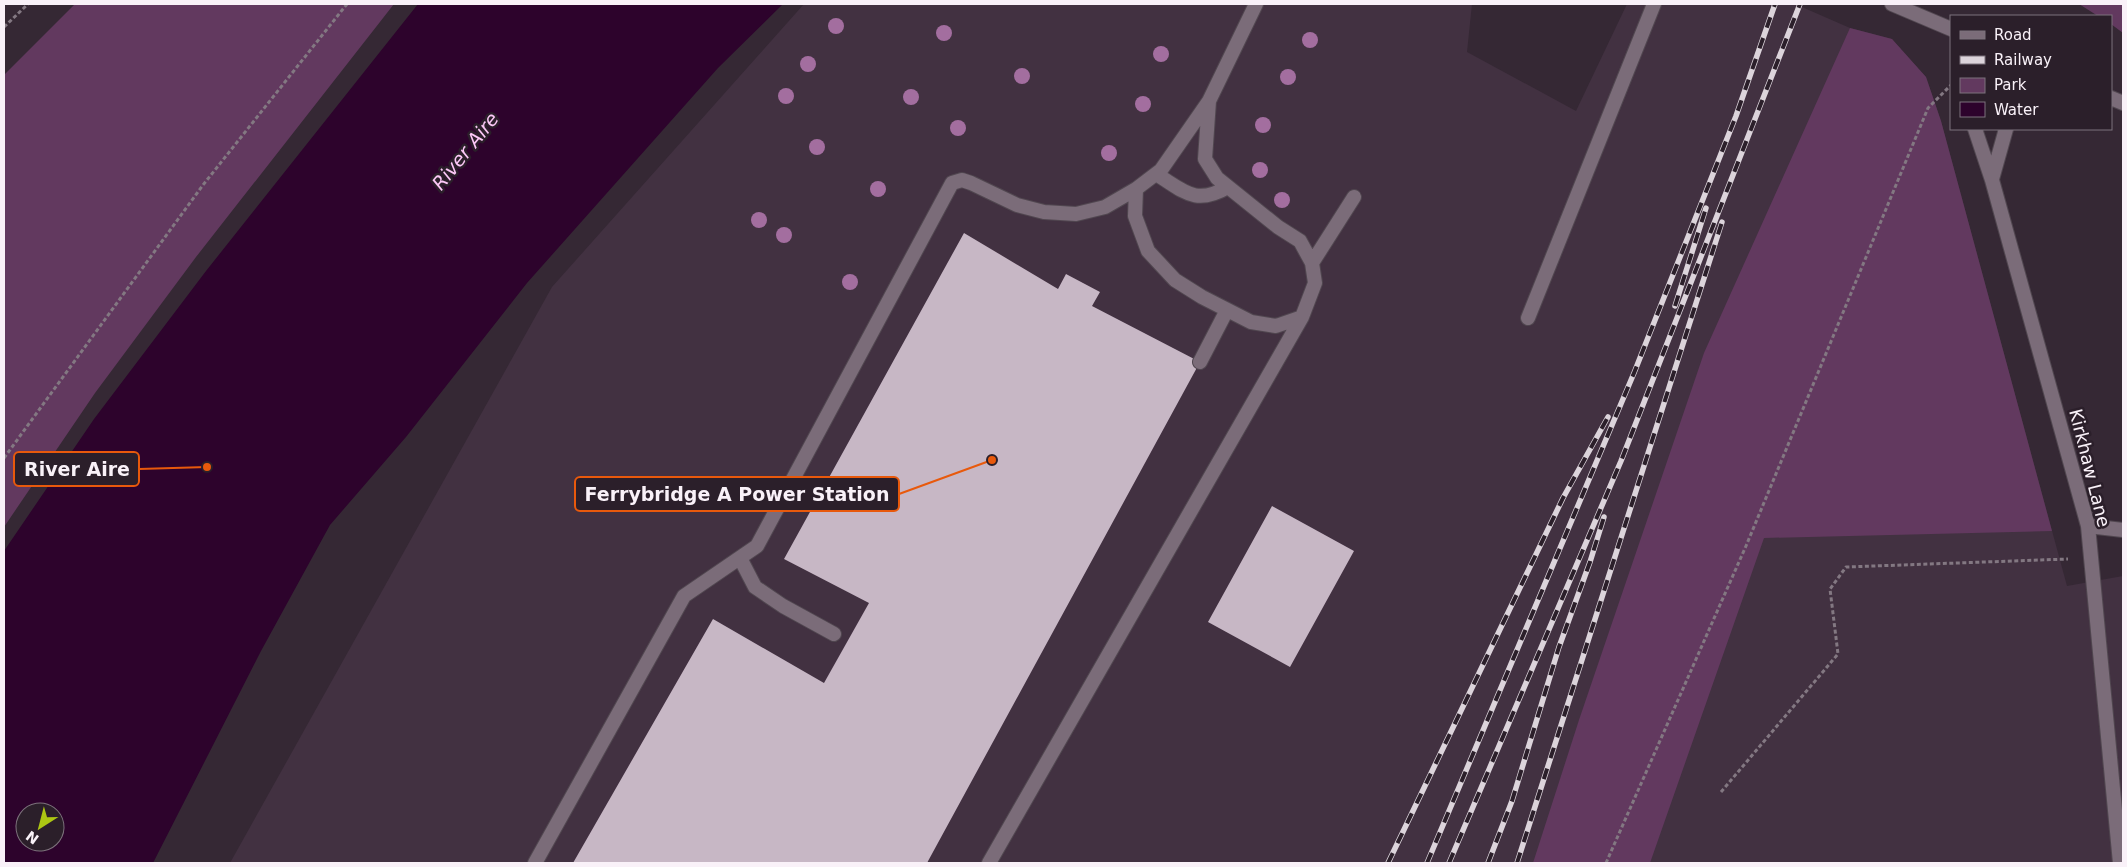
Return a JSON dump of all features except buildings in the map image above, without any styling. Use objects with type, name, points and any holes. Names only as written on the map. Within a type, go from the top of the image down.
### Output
[{"type":"street","points":[[535,863],[684,596],[757,546],[952,183],[962,180],[971,182],[1017,206],[1044,212],[1076,214],[1105,207],[1136,190],[1161,170],[1209,101],[1256,4]]},
{"type":"street","points":[[1528,318],[1654,4]]},
{"type":"street","points":[[1892,4],[1950,29]]},
{"type":"street","points":[[990,863],[1302,317],[1315,283],[1312,263],[1300,241],[1217,178],[1205,159],[1209,101]]},
{"type":"street","name":"Kirkhaw Lane","points":[[1974,130],[1992,180],[2088,526],[2120,863]]},
{"type":"street","points":[[1992,180],[2006,130]]},
{"type":"street","points":[[1156,174],[1189,194],[1213,196],[1228,187]]},
{"type":"street","points":[[1136,190],[1135,216],[1148,251],[1175,280],[1202,297],[1251,322],[1276,326],[1302,317]]},
{"type":"street","points":[[1312,263],[1354,197]]},
{"type":"street","points":[[1200,362],[1227,310]]},
{"type":"street","points":[[2088,526],[2123,530]]},
{"type":"street","points":[[740,558],[755,587],[783,606],[834,634]]},
{"type":"path","points":[[4,27],[28,4]]},
{"type":"path","points":[[4,458],[203,185],[347,4]]},
{"type":"path","points":[[1606,863],[1746,546],[1928,108],[1950,86]]},
{"type":"path","points":[[1721,792],[1838,654],[1830,589],[1846,567],[2091,558]]},
{"type":"shaded area","points":[[804,4],[1472,4],[1467,52],[1576,111],[1627,4],[1795,4],[1850,28],[1892,39],[1926,77],[1941,121],[2067,586],[2123,576],[2123,863],[230,863],[552,287]]},
{"type":"green space","points":[[75,4],[394,4],[196,257],[95,393],[4,527],[4,75]]},
{"type":"green space","points":[[2079,4],[2123,4],[2123,33],[2112,25],[2112,15],[2096,15]]},
{"type":"green space","points":[[1850,28],[1892,39],[1926,77],[1941,121],[2052,531],[1764,538],[1650,863],[1533,863],[1579,720],[1704,353]]},
{"type":"water","points":[[418,4],[783,4],[718,68],[527,283],[406,437],[330,525],[261,651],[153,863],[4,863],[4,551],[94,419],[206,271]]},
{"type":"railway","points":[[1427,863],[1634,373],[1736,116],[1775,4]]},
{"type":"railway","points":[[1449,863],[1621,461],[1800,4]]},
{"type":"railway","points":[[1675,306],[1706,208]]},
{"type":"railway","points":[[1517,863],[1722,222]]},
{"type":"railway","points":[[1388,863],[1563,498],[1608,417]]},
{"type":"railway","points":[[1488,863],[1512,801],[1559,647],[1604,517]]},
{"type":"place","name":"Ferrybridge A Power Station","points":[[992,460]]},
{"type":"place","name":"River Aire","points":[[207,467]]}]
